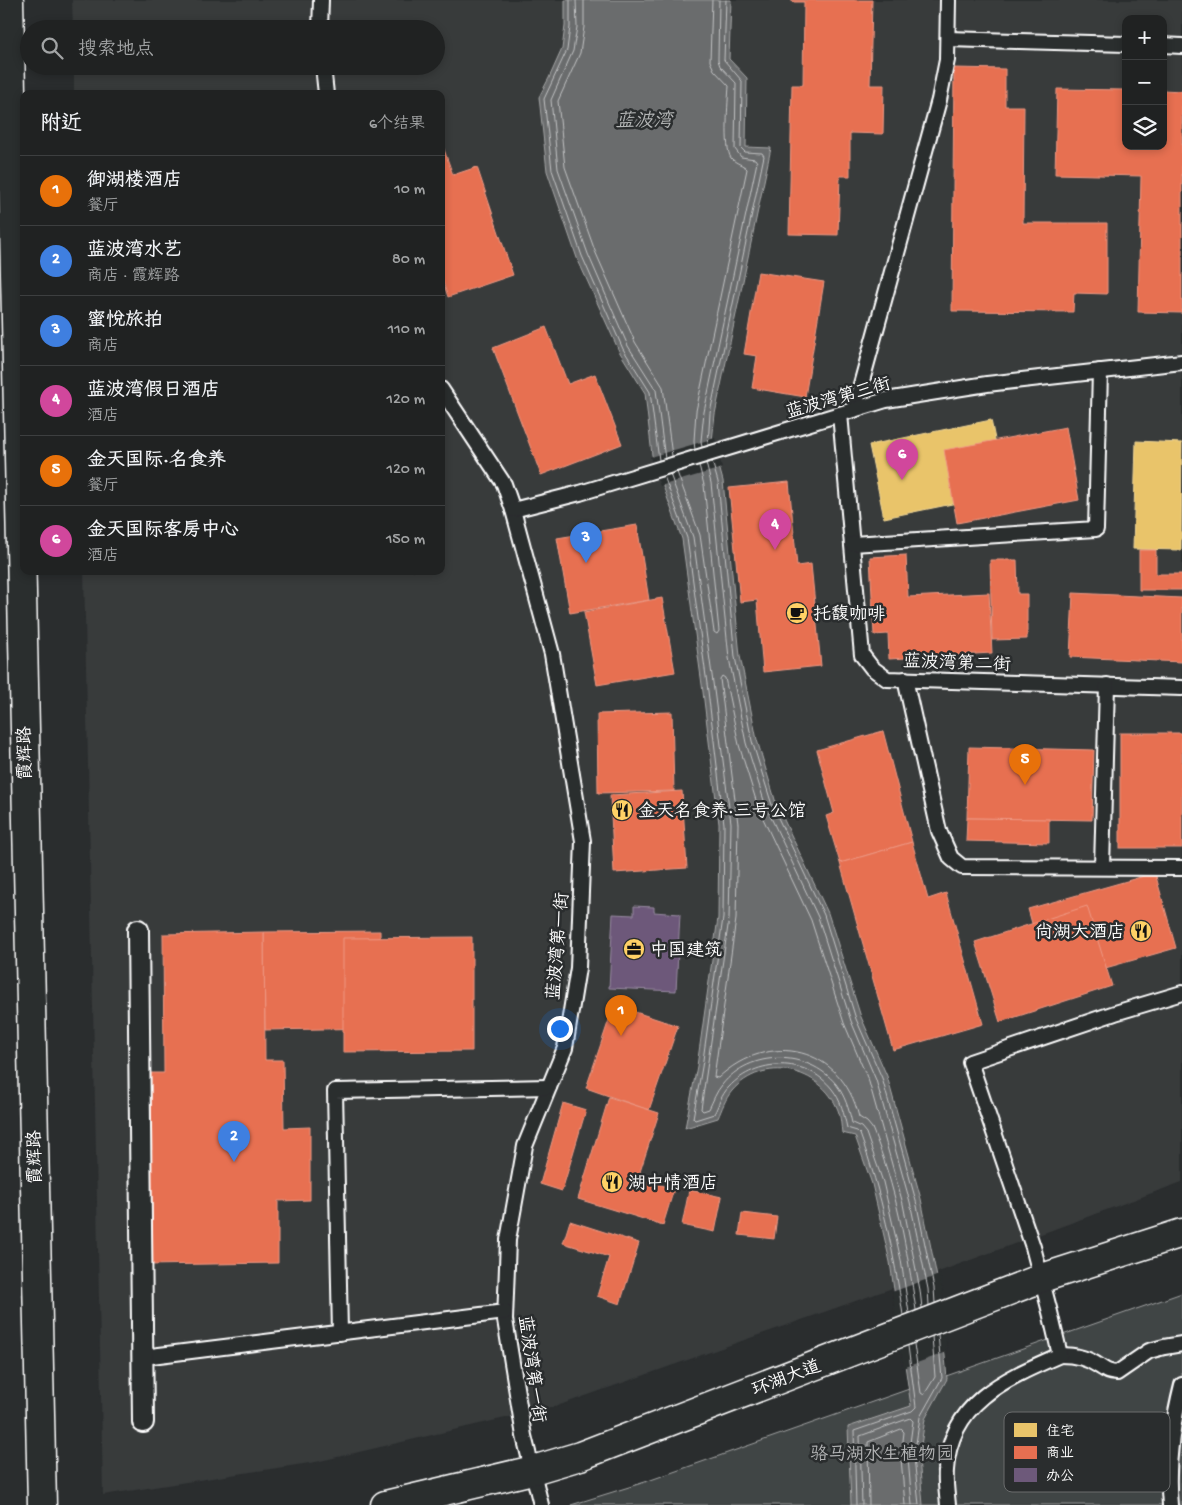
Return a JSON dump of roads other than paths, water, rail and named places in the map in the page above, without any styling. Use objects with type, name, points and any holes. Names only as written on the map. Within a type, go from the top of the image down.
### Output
[{"type":"street","name":"霞辉路","points":[[9,0],[20,502]]},
{"type":"street","name":"霞辉路","points":[[22,575],[42,1505]]},
{"type":"street","points":[[138,930],[143,1422]]},
{"type":"street","name":"环湖大道","points":[[385,1505],[533,1470],[580,1456],[1042,1278],[1182,1233]]},
{"type":"lane","points":[[320,20],[321,0]]},
{"type":"lane","points":[[854,410],[939,100],[948,60],[948,0]]},
{"type":"lane","points":[[948,39],[1122,44]]},
{"type":"lane","points":[[1167,46],[1182,46]]},
{"type":"lane","points":[[324,75],[326,90]]},
{"type":"lane","name":"蓝波湾第三街","points":[[513,510],[580,493],[840,414],[896,399],[987,384],[1182,362]]},
{"type":"lane","points":[[852,544],[1096,529],[1100,370]]},
{"type":"lane","name":"蓝波湾第一街","points":[[445,396],[504,484],[513,510],[552,654],[583,841],[578,968],[565,1048],[525,1146],[508,1240],[505,1320],[524,1436],[541,1505]]},
{"type":"lane","name":"蓝波湾第二街","points":[[840,414],[862,655],[872,668],[888,679],[1182,688]]},
{"type":"lane","points":[[905,679],[939,832],[951,858],[962,867],[1182,868]]},
{"type":"lane","points":[[1102,868],[1107,686]]},
{"type":"lane","points":[[1060,1355],[1042,1278],[970,1062],[1115,1012],[1182,993]]},
{"type":"lane","points":[[340,1333],[335,1091],[549,1088]]},
{"type":"lane","points":[[143,1358],[505,1312]]},
{"type":"lane","points":[[948,1505],[946,1470],[952,1442],[967,1411],[994,1387],[1060,1355],[1071,1354],[1098,1365],[1106,1371],[1117,1373],[1150,1351],[1164,1346],[1182,1344]]},
{"type":"lane","points":[[1170,1441],[1182,1385]]},
{"type":"lane","points":[[1169,1492],[1170,1505]]},
{"type":"water","name":"蓝波湾","points":[[565,0],[731,0],[729,59],[747,78],[746,147],[771,148],[715,414],[712,441],[723,481],[740,656],[757,740],[776,803],[828,913],[861,1017],[887,1076],[921,1199],[939,1287],[947,1379],[925,1419],[919,1458],[923,1505],[851,1505],[848,1427],[911,1406],[890,1262],[872,1184],[855,1136],[842,1133],[839,1113],[830,1095],[819,1084],[805,1076],[790,1071],[775,1070],[759,1073],[745,1080],[732,1091],[718,1118],[685,1128],[697,1066],[718,918],[719,824],[682,539],[652,455],[645,393],[619,351],[577,258],[547,171],[539,97],[562,49],[565,26]]},
{"type":"place","name":"金天国际客房中心","points":[[902,480]]},
{"type":"place","name":"蓝波湾假日酒店","points":[[775,550]]},
{"type":"place","name":"蜜悦旅拍","points":[[586,563]]},
{"type":"place","name":"托馥咖啡","points":[[797,613]]},
{"type":"place","name":"金天国际·名食养","points":[[1025,785]]},
{"type":"place","name":"金天名食养·三号公馆","points":[[622,810]]},
{"type":"place","name":"尚湖大酒店","points":[[1141,931]]},
{"type":"place","name":"中国建筑","points":[[634,949]]},
{"type":"place","name":"御湖楼酒店","points":[[621,1036]]},
{"type":"place","name":"蓝波湾水艺","points":[[234,1162]]},
{"type":"place","name":"湖中情酒店","points":[[612,1182]]},
{"type":"park label","name":"骆马湖水生植物园","points":[[882,1453]]}]
